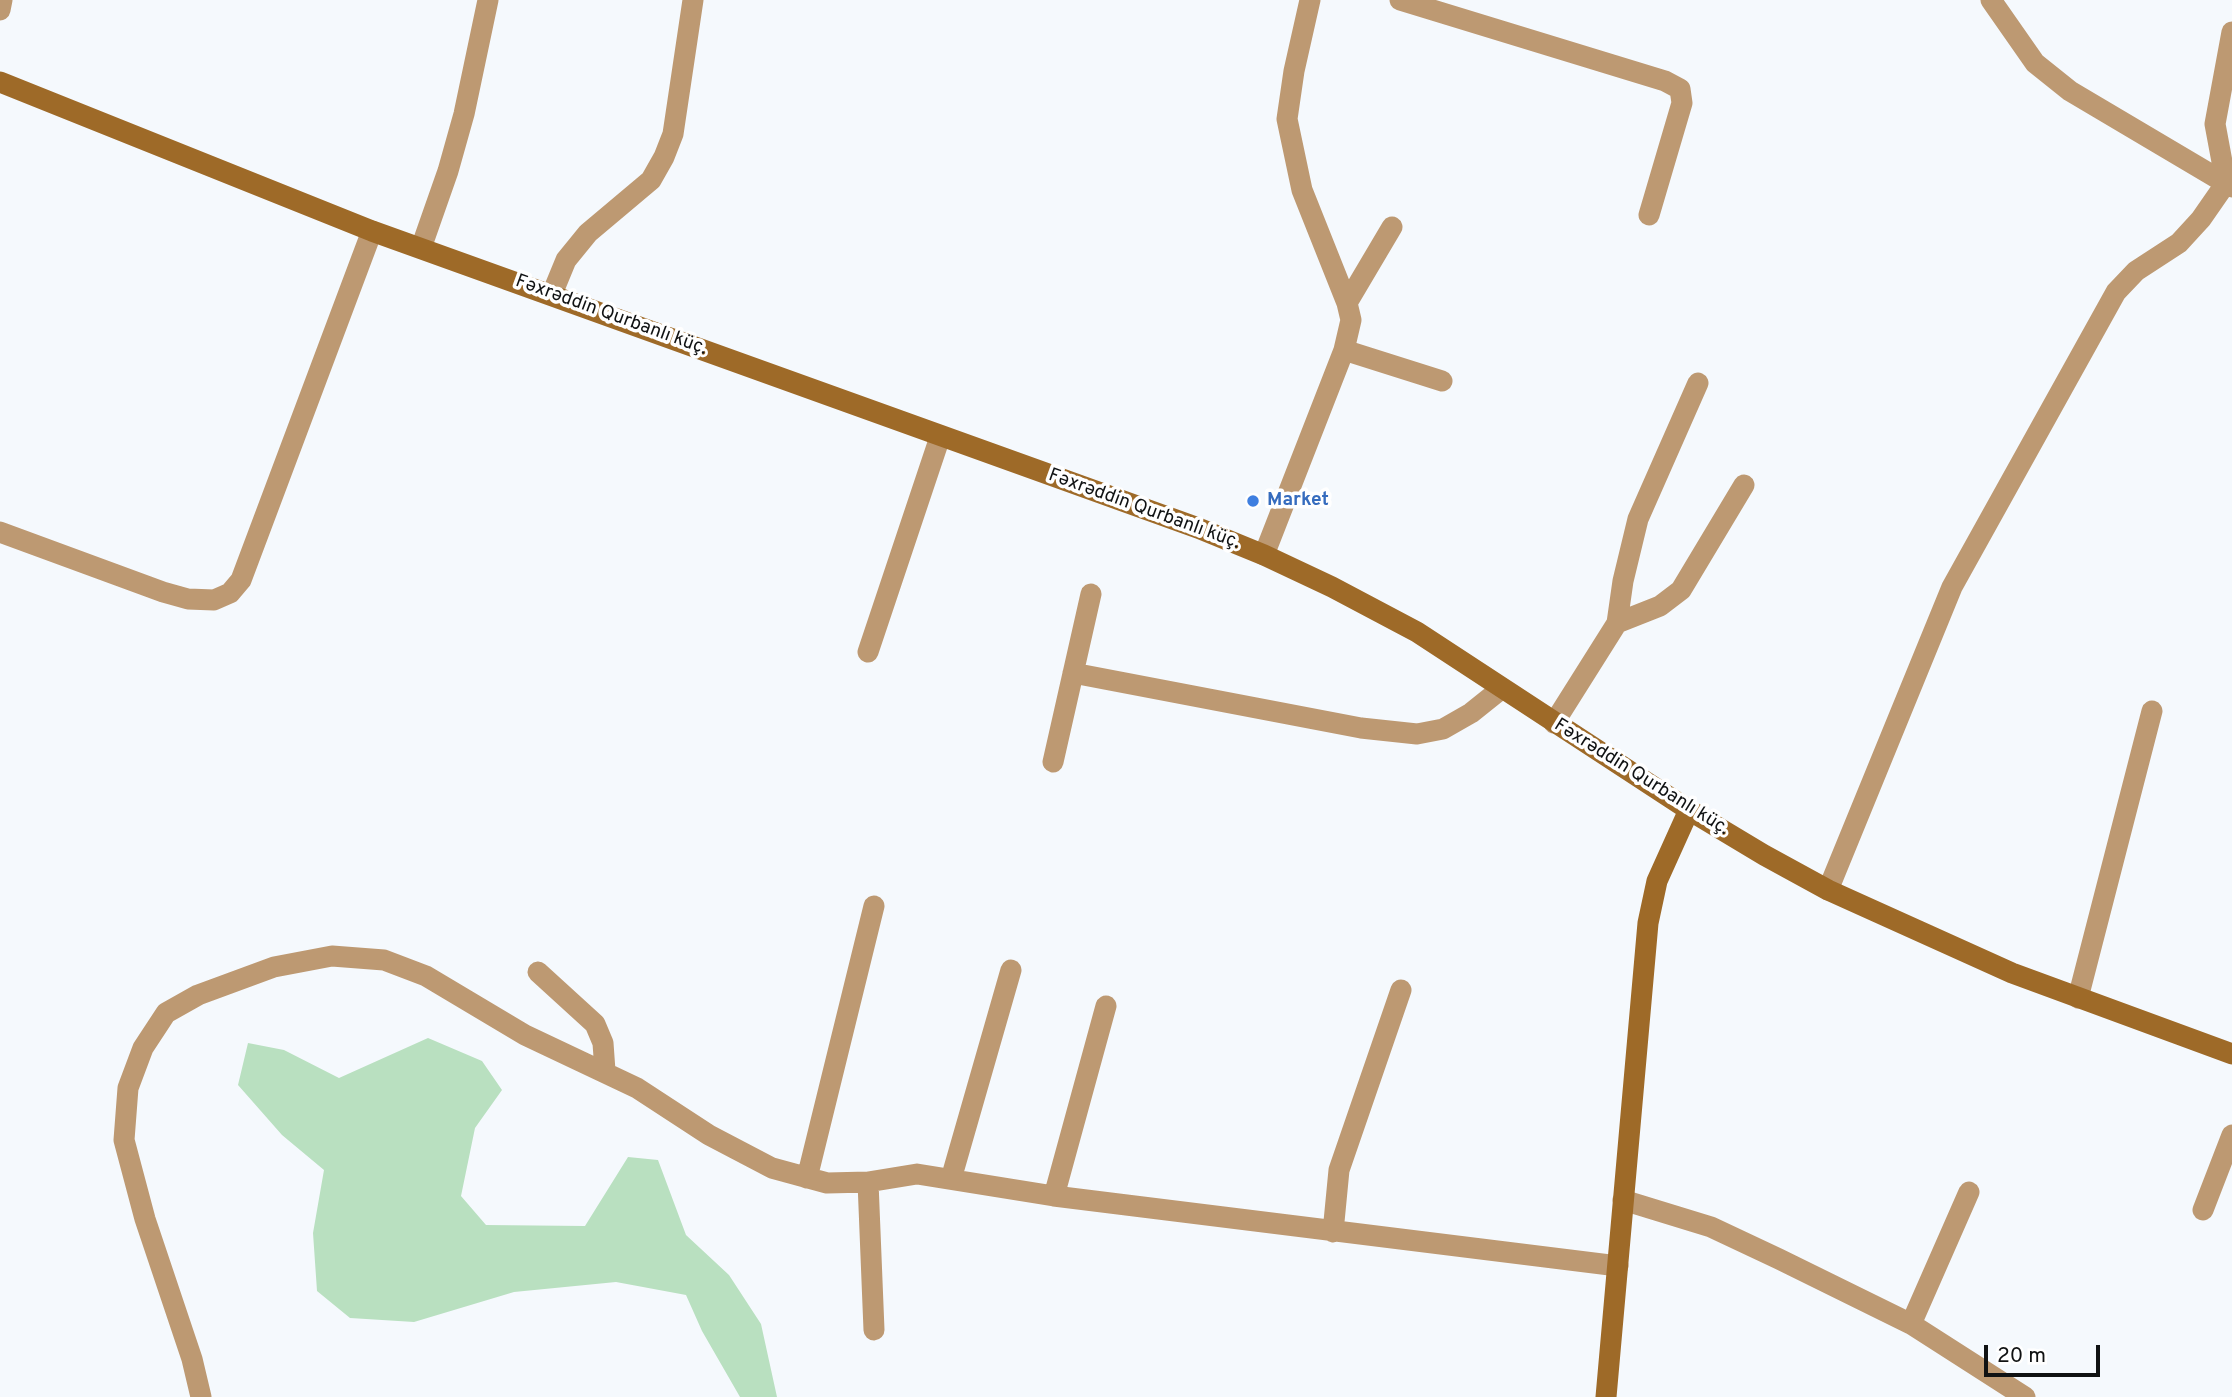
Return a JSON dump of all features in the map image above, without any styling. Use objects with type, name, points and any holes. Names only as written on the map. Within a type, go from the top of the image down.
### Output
[{"type":"street","points":[[0,10],[2,0]]},
{"type":"street","points":[[421,248],[448,171],[464,114],[488,0]]},
{"type":"street","points":[[552,294],[566,260],[587,233],[651,180],[664,157],[673,134],[693,0]]},
{"type":"street","points":[[1264,555],[1344,350],[1351,320],[1348,303],[1301,190],[1287,119],[1294,71],[1310,0]]},
{"type":"street","points":[[1400,0],[1665,81],[1680,89],[1682,103],[1649,215]]},
{"type":"street","points":[[1991,0],[2035,63],[2070,90],[2230,182]]},
{"type":"street","points":[[2230,182],[2214,124],[2232,33]]},
{"type":"street","name":"Fəxrəddin Qurbanlı küç.","points":[[0,82],[372,231],[1198,528],[1264,555],[1332,586],[1416,632],[1689,810],[1828,890],[2012,973],[2232,1054]]},
{"type":"street","points":[[1828,890],[1952,587],[2116,292],[2136,271],[2179,243],[2230,182]]},
{"type":"street","points":[[1348,303],[1392,226]]},
{"type":"street","points":[[0,533],[188,599],[214,600],[230,593],[241,580],[372,231]]},
{"type":"street","points":[[1344,350],[1442,381]]},
{"type":"street","points":[[1554,723],[1617,623],[1623,581],[1638,519],[1698,383]]},
{"type":"street","points":[[868,652],[940,437]]},
{"type":"street","points":[[1617,623],[1660,606],[1681,590],[1744,485]]},
{"type":"street","points":[[1053,762],[1091,594]]},
{"type":"street","points":[[1073,673],[1361,728],[1417,734],[1443,729],[1471,713],[1501,689]]},
{"type":"street","points":[[2078,998],[2152,711]]},
{"type":"street","points":[[1606,1397],[1648,923],[1657,881],[1689,810]]},
{"type":"street","points":[[807,1178],[874,906]]},
{"type":"street","points":[[201,1397],[192,1359],[145,1219],[124,1140],[128,1088],[143,1048],[166,1013],[198,995],[274,967],[332,956],[384,960],[426,976],[525,1035],[637,1088],[709,1135],[772,1168],[827,1183],[868,1182],[917,1174],[1054,1196],[1618,1266]]},
{"type":"street","points":[[951,1179],[1011,970]]},
{"type":"street","points":[[538,972],[595,1024],[603,1043],[605,1071]]},
{"type":"street","points":[[1333,1232],[1339,1170],[1401,990]]},
{"type":"street","points":[[1054,1196],[1106,1006]]},
{"type":"street","points":[[2203,1210],[2232,1135]]},
{"type":"street","points":[[868,1182],[874,1330]]},
{"type":"street","points":[[1911,1324],[1969,1192]]},
{"type":"street","points":[[1623,1200],[1711,1227],[1911,1324],[2025,1397]]},
{"type":"green space","points":[[428,1038],[482,1061],[502,1090],[475,1128],[461,1196],[486,1225],[585,1226],[628,1157],[658,1160],[686,1235],[729,1275],[761,1324],[777,1397],[740,1397],[702,1331],[686,1295],[616,1282],[514,1292],[414,1322],[350,1318],[317,1291],[313,1233],[324,1170],[282,1135],[238,1085],[248,1043],[284,1050],[339,1078]]},
{"type":"place","name":"Market","points":[[1253,501]]}]
